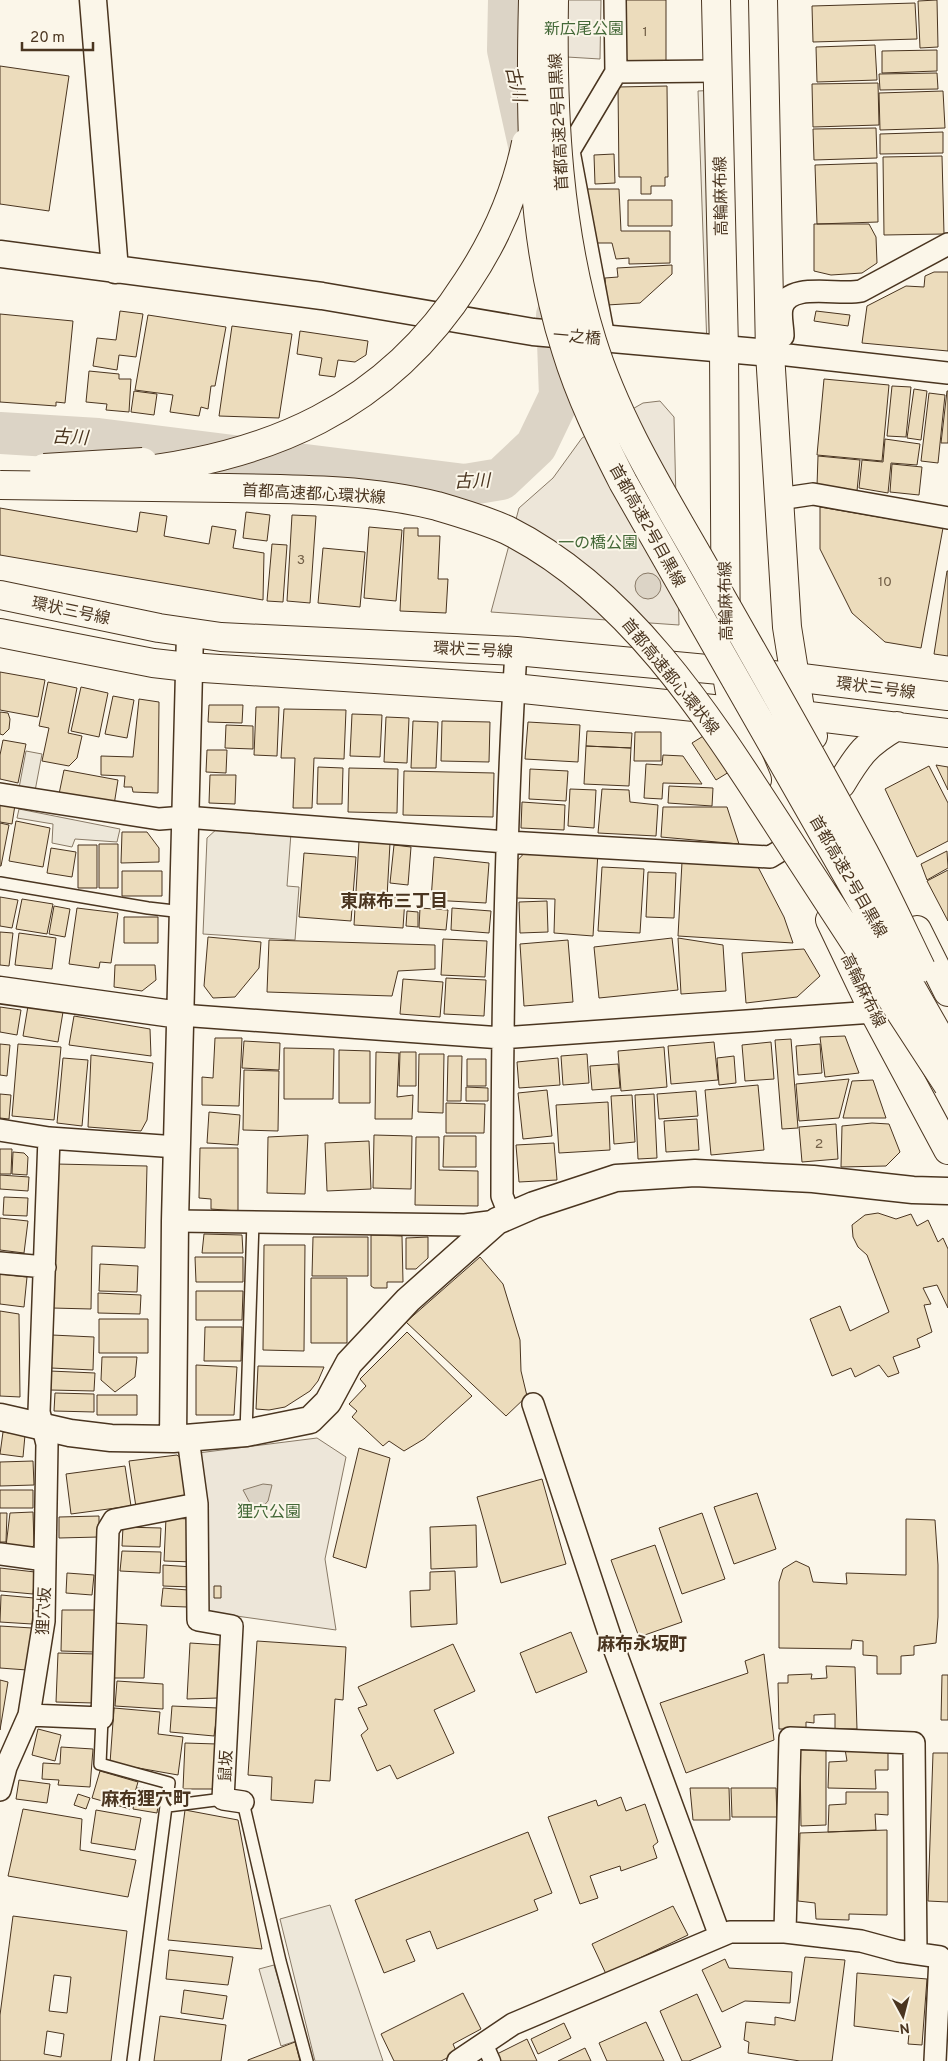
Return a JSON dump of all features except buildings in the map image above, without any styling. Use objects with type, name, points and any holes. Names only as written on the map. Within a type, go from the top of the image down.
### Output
[{"type":"main road","points":[[0,469],[82,467],[144,462],[244,441],[288,425],[332,403],[372,376],[409,341],[444,301],[474,254],[496,207],[513,157],[521,116],[529,0]]},
{"type":"main road","name":"首都高速2号目黒線","points":[[534,0],[533,134],[536,190],[542,243],[551,292],[565,348],[581,393],[619,475],[948,1052]]},
{"type":"main road","points":[[0,480],[82,477],[143,471],[208,459],[246,449],[292,433],[338,410],[378,384],[415,349],[453,305],[482,260],[505,211],[522,163],[529,124],[541,0]]},
{"type":"main road","name":"首都高速2号目黒線","points":[[554,0],[555,111],[564,208],[577,285],[592,341],[607,381],[649,467],[861,847],[948,1023]]},
{"type":"main road","name":"高輪麻布線","points":[[716,0],[724,349],[726,670],[732,711],[737,732],[757,780],[793,843],[874,1012],[948,1150]]},
{"type":"main road","points":[[763,0],[770,353],[787,627],[801,715],[841,784],[948,992]]},
{"type":"main road","name":"首都高速都心環状線","points":[[0,473],[282,478],[357,482],[406,490],[474,506],[507,520],[560,550],[623,600],[664,644],[758,770],[948,1062]]},
{"type":"main road","name":"首都高速都心環状線","points":[[0,485],[293,489],[375,496],[433,505],[485,521],[523,539],[554,558],[614,607],[634,627],[714,728],[948,1085]]},
{"type":"main road","name":"環状三号線","points":[[0,595],[221,637],[516,651],[794,676],[948,696]]},
{"type":"main road","points":[[0,633],[153,663],[188,667],[514,688],[732,711],[801,715],[948,733]]},
{"type":"main road","points":[[841,784],[860,752],[875,738],[897,726]]},
{"type":"street","points":[[93,0],[115,270]]},
{"type":"street","points":[[612,339],[569,151],[616,72],[615,0]]},
{"type":"street","points":[[616,72],[717,71]]},
{"type":"street","points":[[770,353],[782,347],[782,308],[787,299],[796,293],[803,290],[848,294],[861,292],[948,244]]},
{"type":"street","name":"一之橋","points":[[0,254],[322,296],[534,332],[770,353]]},
{"type":"street","points":[[770,353],[948,373]]},
{"type":"street","points":[[779,499],[813,494],[948,518]]},
{"type":"street","points":[[29,1715],[102,1718],[108,1530],[114,1520],[197,1504],[181,1438],[175,1221],[190,632]]},
{"type":"street","points":[[503,1218],[502,1038],[506,842],[516,651]]},
{"type":"street","points":[[0,794],[158,819],[185,817],[506,842],[770,857],[793,843]]},
{"type":"street","points":[[0,990],[180,1015],[502,1038],[874,1012]]},
{"type":"street","points":[[0,1130],[49,1138],[177,1147]]},
{"type":"street","name":"狸穴坂","points":[[0,1790],[6,1767],[29,1715],[44,1621],[47,1458],[43,1425],[39,1412],[49,1138]]},
{"type":"street","points":[[175,1221],[465,1225],[503,1218],[534,1205],[616,1178],[695,1173],[813,1179],[913,1190],[948,1191]]},
{"type":"street","points":[[0,1417],[43,1425],[70,1434],[111,1438],[181,1438],[246,1433],[310,1420],[328,1402],[349,1363],[408,1300],[503,1218]]},
{"type":"street","points":[[0,1263],[44,1267]]},
{"type":"street","points":[[533,1404],[614,1648],[720,1936]]},
{"type":"street","name":"鼠坂","points":[[197,1504],[198,1620],[232,1626],[233,1801]]},
{"type":"street","points":[[0,1554],[45,1560]]},
{"type":"street","points":[[785,1932],[790,1738],[914,1743],[916,1953]]},
{"type":"street","points":[[458,2061],[488,2052],[513,2024],[730,1932],[785,1932],[861,1941],[898,1951],[940,1957],[934,2061]]},
{"type":"lane","points":[[0,883],[148,908],[183,912]]},
{"type":"lane","points":[[246,1433],[253,1222]]},
{"type":"lane","points":[[102,1718],[100,1764],[169,1783],[168,1806],[134,2061]]},
{"type":"lane","points":[[168,1806],[233,1801]]},
{"type":"lane","name":"鼠坂","points":[[233,1801],[307,2061]]},
{"type":"green space","name":"新広尾公園","points":[[568,0],[601,0],[600,59],[567,57]]},
{"type":"green space","name":"一の橋公園","points":[[660,401],[674,417],[679,625],[491,612],[519,508],[553,478],[582,438],[643,403]]},
{"type":"green space","name":"狸穴公園","points":[[317,1438],[346,1457],[325,1559],[336,1630],[208,1612],[198,1453]]},
{"type":"shaded area","points":[[719,90],[725,346],[707,347],[698,91]]},
{"type":"shaded area","points":[[648,573],[657,577],[661,586],[657,595],[648,599],[639,595],[635,586],[639,577]]},
{"type":"shaded area","points":[[26,751],[42,754],[35,791],[19,788]]},
{"type":"shaded area","points":[[19,809],[120,829],[117,842],[75,839],[72,847],[52,843],[53,824],[17,818]]},
{"type":"shaded area","points":[[219,827],[291,833],[287,886],[299,887],[295,940],[203,934],[207,838]]},
{"type":"shaded area","points":[[263,1484],[272,1485],[268,1501],[259,1511],[250,1503],[243,1490]]},
{"type":"shaded area","points":[[330,1905],[383,2061],[315,2061],[280,1919]]},
{"type":"shaded area","points":[[274,1965],[296,2041],[281,2046],[259,1969]]},
{"type":"waterway","name":"古川","points":[[509,0],[508,50],[531,154]]},
{"type":"waterway","name":"古川","points":[[0,433],[98,439],[465,485],[501,479],[536,446],[560,396],[557,315]]},
{"type":"district","name":"東麻布三丁目","points":[[394,901]]},
{"type":"district","name":"麻布永坂町","points":[[642,1644]]},
{"type":"district","name":"麻布狸穴町","points":[[146,1799]]}]
